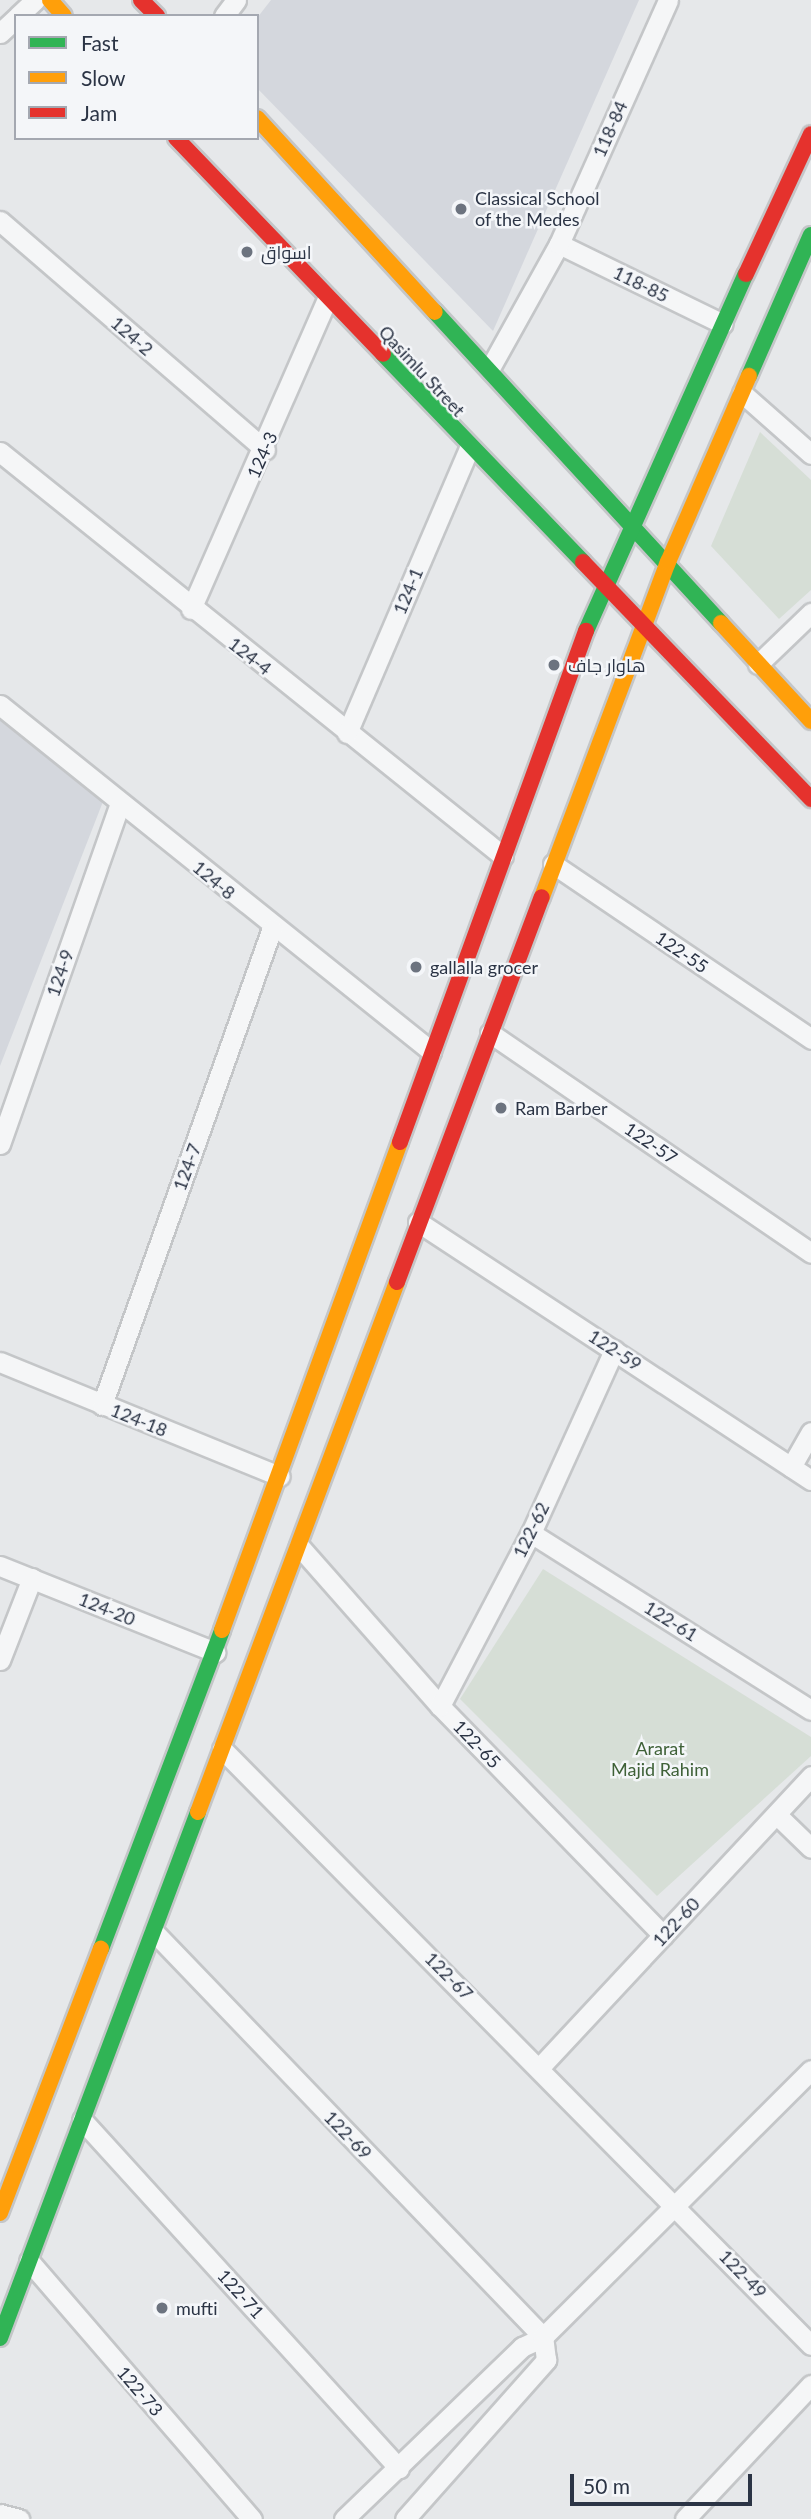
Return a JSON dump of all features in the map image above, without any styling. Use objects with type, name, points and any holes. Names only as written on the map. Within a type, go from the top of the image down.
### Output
[{"type":"main road","points":[[50,0],[62,14]]},
{"type":"main road","points":[[141,0],[155,14]]},
{"type":"main road","points":[[259,120],[632,519],[811,721]]},
{"type":"main road","points":[[0,2213],[215,1652],[299,1546],[418,1222],[668,562],[742,393],[792,239],[811,134]]},
{"type":"main road","name":"Qasimlu Street","points":[[178,140],[469,449],[811,799]]},
{"type":"main road","points":[[0,2338],[222,1749],[256,1600],[279,1476],[430,1051],[602,586],[723,324],[792,239]]},
{"type":"street","points":[[20,14],[35,0]]},
{"type":"street","name":"118-84","points":[[490,368],[559,244],[668,0]]},
{"type":"street","points":[[0,33],[14,20]]},
{"type":"street","name":"124-2","points":[[0,221],[265,450]]},
{"type":"street","name":"118-85","points":[[559,244],[723,324]]},
{"type":"street","name":"124-3","points":[[191,609],[265,450],[327,299]]},
{"type":"street","points":[[742,393],[811,454]]},
{"type":"street","name":"124-1","points":[[347,733],[469,449]]},
{"type":"street","name":"124-4","points":[[0,452],[191,609],[503,856]]},
{"type":"street","points":[[758,664],[811,613]]},
{"type":"street","name":"124-8","points":[[0,705],[272,928],[430,1051]]},
{"type":"street","name":"124-9","points":[[0,1144],[120,803]]},
{"type":"street","name":"122-55","points":[[553,864],[811,1039]]},
{"type":"street","name":"124-7","points":[[102,1405],[272,928]]},
{"type":"street","name":"122-57","points":[[490,1033],[811,1253]]},
{"type":"street","name":"122-59","points":[[418,1222],[811,1480]]},
{"type":"street","name":"122-62","points":[[440,1706],[531,1533],[614,1350]]},
{"type":"street","name":"124-18","points":[[0,1362],[279,1476]]},
{"type":"street","points":[[791,1467],[811,1432]]},
{"type":"street","name":"122-61","points":[[531,1533],[811,1710]]},
{"type":"street","name":"122-65","points":[[299,1546],[440,1706],[663,1935]]},
{"type":"street","name":"124-20","points":[[0,1566],[215,1652]]},
{"type":"street","points":[[0,1660],[32,1578]]},
{"type":"street","name":"122-67","points":[[222,1749],[674,2204]]},
{"type":"street","name":"122-60","points":[[540,2067],[811,1776]]},
{"type":"street","points":[[777,1815],[811,1848]]},
{"type":"street","name":"122-69","points":[[154,1932],[543,2337]]},
{"type":"street","points":[[344,2519],[400,2468],[522,2347],[543,2337],[674,2204],[809,2077]]},
{"type":"street","name":"122-71","points":[[82,2120],[400,2468]]},
{"type":"street","name":"122-49","points":[[674,2204],[811,2345]]},
{"type":"street","name":"122-73","points":[[29,2261],[252,2519]]},
{"type":"street","points":[[405,2519],[546,2360],[543,2337]]},
{"type":"street","points":[[685,2519],[811,2385]]},
{"type":"street","points":[[700,2504],[714,2519]]},
{"type":"street","points":[[0,2514],[19,2519]]},
{"type":"shaded area","name":"Classical School of the Medes","points":[[271,0],[639,0],[493,331],[259,90],[259,15]]},
{"type":"shaded area","points":[[0,697],[111,781],[0,1066]]},
{"type":"green space","points":[[760,432],[811,480],[811,590],[779,619],[711,546]]},
{"type":"green space","name":"Ararat Majid Rahim","points":[[543,1569],[811,1737],[811,1756],[657,1896],[460,1699]]},
{"type":"traffic: fast","points":[[749,376],[811,235]]},
{"type":"traffic: fast","points":[[586,631],[746,274]]},
{"type":"traffic: fast","points":[[435,312],[721,623]]},
{"type":"traffic: fast","points":[[383,354],[583,562]]},
{"type":"traffic: fast","points":[[101,1949],[222,1630]]},
{"type":"traffic: fast","points":[[0,2338],[198,1812]]},
{"type":"traffic: slow","points":[[50,0],[62,14]]},
{"type":"traffic: slow","points":[[259,120],[435,312]]},
{"type":"traffic: slow","points":[[542,897],[668,562],[749,376]]},
{"type":"traffic: slow","points":[[721,623],[811,721]]},
{"type":"traffic: slow","points":[[222,1630],[400,1142]]},
{"type":"traffic: slow","points":[[198,1812],[397,1282]]},
{"type":"traffic: slow","points":[[0,2213],[101,1949]]},
{"type":"traffic: jam","points":[[141,0],[155,14]]},
{"type":"traffic: jam","points":[[746,274],[811,134]]},
{"type":"traffic: jam","points":[[178,140],[383,354]]},
{"type":"traffic: jam","points":[[583,562],[811,799]]},
{"type":"traffic: jam","points":[[400,1142],[586,631]]},
{"type":"traffic: jam","points":[[397,1282],[542,897]]},
{"type":"place","name":"Classical School of the Medes","points":[[461,209]]},
{"type":"place","name":"اسواق","points":[[247,252]]},
{"type":"place","name":"هاوار جاف","points":[[554,665]]},
{"type":"place","name":"gallalla grocer","points":[[416,967]]},
{"type":"place","name":"Ram Barber","points":[[501,1108]]},
{"type":"place","name":"mufti","points":[[162,2308]]}]
